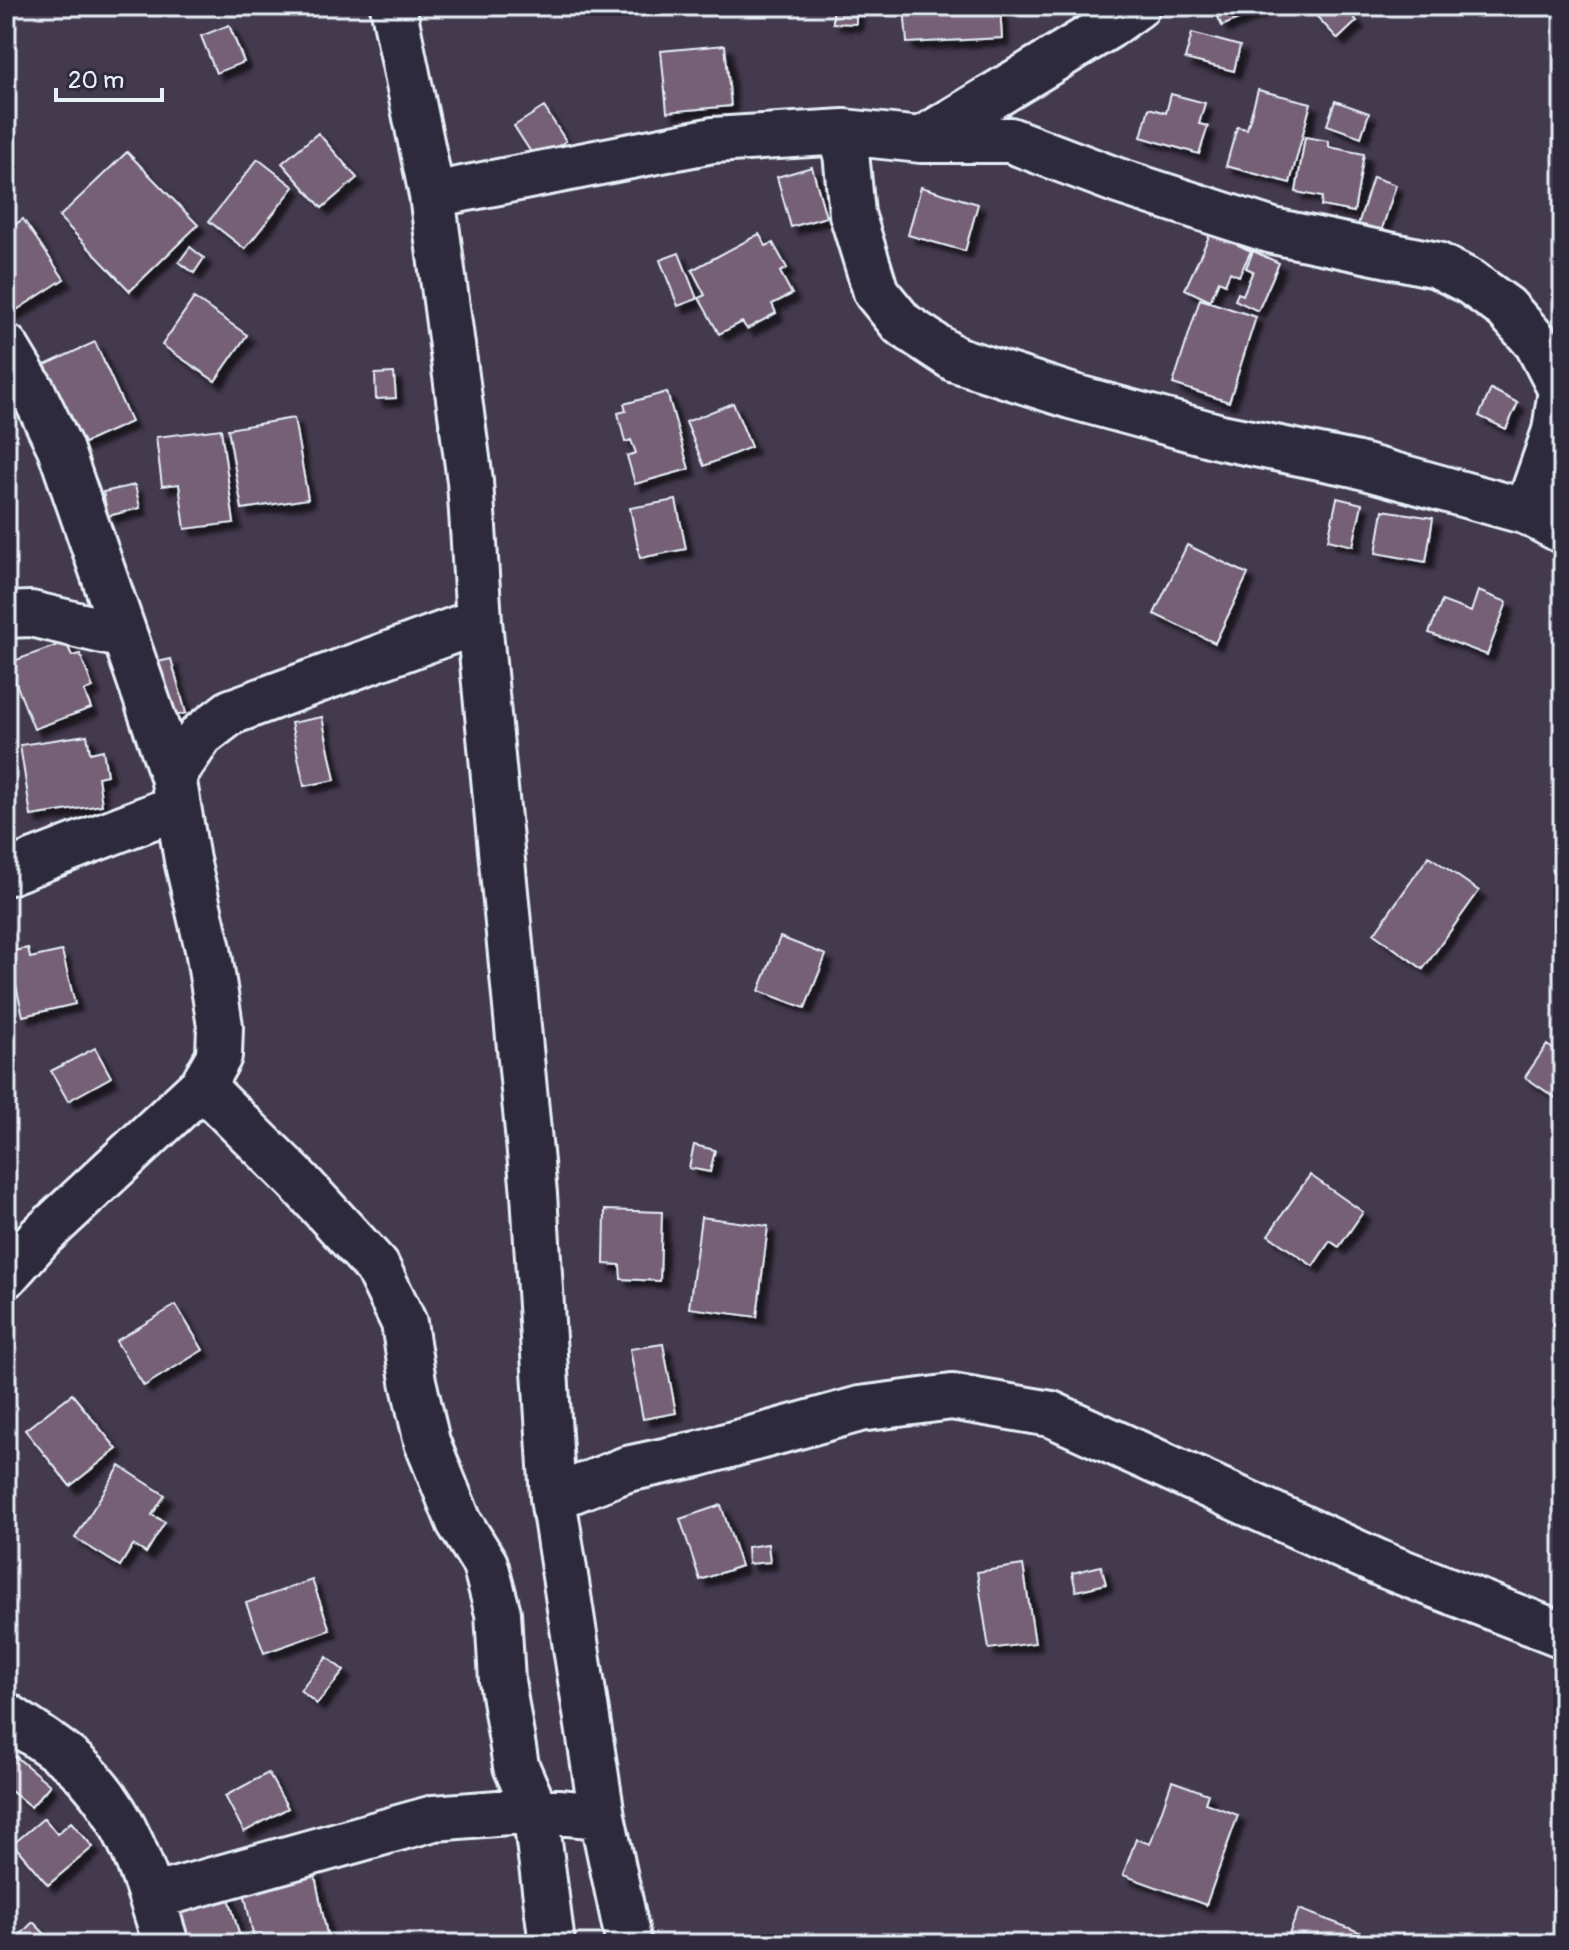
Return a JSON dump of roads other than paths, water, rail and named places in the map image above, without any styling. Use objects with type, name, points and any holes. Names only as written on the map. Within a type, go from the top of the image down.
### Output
[{"type":"street","points":[[393,6],[432,195],[470,481],[479,621],[534,1194],[553,1498],[602,1816],[629,1944]]},
{"type":"street","points":[[921,140],[1137,6]]},
{"type":"street","points":[[432,195],[713,140],[844,132],[921,140],[1010,140],[1118,181],[1273,231],[1437,265],[1470,282],[1506,308],[1537,343],[1561,390],[1545,522],[1354,464],[1192,429],[1074,397],[955,359],[902,324],[876,292],[852,214],[844,132]]},
{"type":"street","points":[[6,347],[33,392],[60,448],[175,792],[208,949],[220,1026],[219,1056],[202,1086],[40,1237],[6,1275]]},
{"type":"street","points":[[6,615],[31,614],[124,636]]},
{"type":"street","points":[[6,873],[175,792],[201,735],[231,712],[479,621]]},
{"type":"street","points":[[202,1086],[298,1181],[377,1267],[404,1323],[427,1442],[459,1522],[485,1564],[498,1613],[502,1681],[516,1766],[535,1810],[552,1944]]},
{"type":"street","points":[[553,1498],[627,1469],[697,1454],[860,1409],[952,1397],[1051,1414],[1384,1565],[1563,1635]]},
{"type":"street","points":[[6,1715],[75,1764],[97,1787],[125,1829],[152,1897],[166,1944]]},
{"type":"street","points":[[152,1897],[434,1818],[535,1810],[602,1816]]}]
